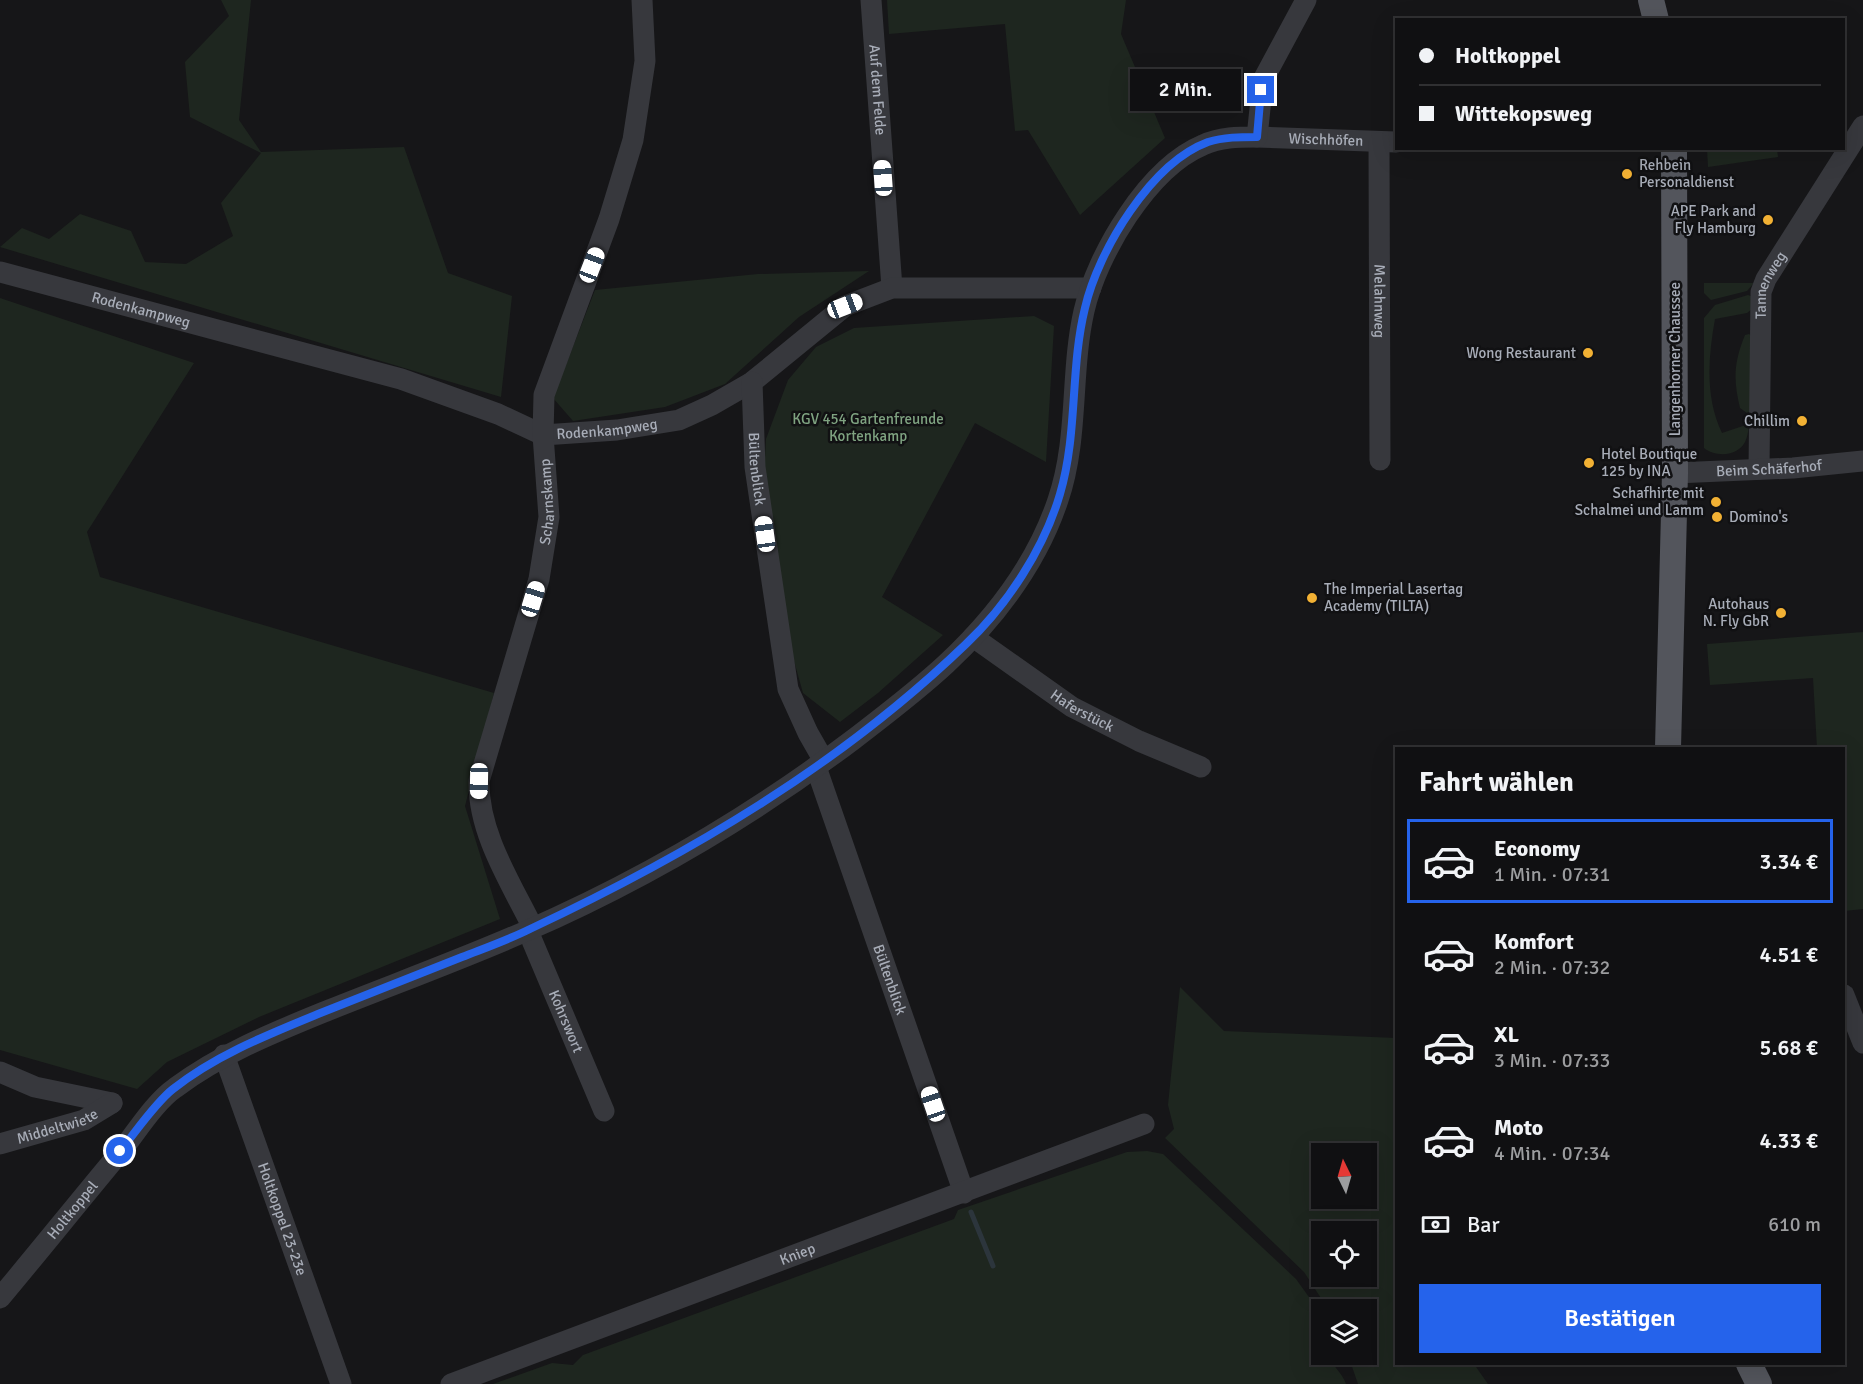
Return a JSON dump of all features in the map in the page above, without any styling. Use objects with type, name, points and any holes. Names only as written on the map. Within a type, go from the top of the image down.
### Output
[{"type":"main road","points":[[1651,0],[1656,18]]},
{"type":"main road","name":"Langenhorner Chaussee","points":[[1668,747],[1675,473],[1674,150]]},
{"type":"main road","points":[[1750,1365],[1759,1384]]},
{"type":"street","name":"Scharnskamp","points":[[530,929],[491,841],[479,802],[479,792],[484,763],[539,579],[549,518],[543,435],[544,395],[609,219],[633,140],[645,61],[642,0]]},
{"type":"street","name":"Auf dem Felde","points":[[871,0],[892,288]]},
{"type":"street","points":[[1257,137],[1263,80],[1306,0]]},
{"type":"street","name":"Tannenweg","points":[[1759,469],[1761,292],[1766,279],[1863,126]]},
{"type":"street","name":"Wischhöfen","points":[[974,637],[1005,599],[1026,568],[1047,529],[1060,496],[1068,457],[1081,326],[1091,288],[1119,228],[1155,180],[1180,158],[1207,142],[1221,139],[1257,137],[1388,142]]},
{"type":"street","name":"Melahnweg","points":[[1380,460],[1388,142]]},
{"type":"street","name":"Rodenkampweg","points":[[0,272],[401,379],[498,414],[543,435],[617,430],[679,420],[712,405],[752,382],[845,306],[892,288],[1091,288]]},
{"type":"street","name":"Bültenblick","points":[[752,382],[755,468],[788,689],[820,764],[964,1193]]},
{"type":"street","name":"Beim Schäferhof","points":[[1675,473],[1863,461]]},
{"type":"street","name":"Holtkoppel","points":[[0,1298],[170,1091],[224,1055],[271,1033],[530,929],[607,893],[719,832],[820,764],[897,705],[974,637]]},
{"type":"street","name":"Haferstück","points":[[974,637],[1072,707],[1139,741],[1201,767]]},
{"type":"street","name":"Kohrswort","points":[[530,929],[604,1111]]},
{"type":"street","points":[[1845,998],[1863,1043]]},
{"type":"street","name":"Holtkoppel 23-23e","points":[[224,1055],[341,1384]]},
{"type":"street","name":"Middeltwiete","points":[[0,1072],[36,1087],[112,1103],[84,1120],[0,1144]]},
{"type":"street","name":"Kniep","points":[[451,1384],[1144,1125]]},
{"type":"green space","points":[[221,0],[251,0],[239,120],[261,152],[404,147],[448,273],[512,296],[501,397],[0,247],[22,228],[49,239],[80,214],[131,231],[145,262],[186,264],[233,236],[221,203],[261,153],[190,117],[185,62],[229,16]]},
{"type":"green space","points":[[887,0],[1126,0],[1121,34],[1165,138],[1080,215],[1028,130],[1015,131],[1005,24],[889,34]]},
{"type":"green space","points":[[1707,150],[1777,150],[1778,157],[1708,167]]},
{"type":"green space","points":[[869,271],[799,317],[725,384],[665,407],[573,421],[553,398],[595,290],[758,274]]},
{"type":"green space","points":[[1704,283],[1754,283],[1747,291],[1711,300],[1704,293]]},
{"type":"green space","points":[[1748,295],[1753,297],[1752,309],[1747,313],[1715,319],[1709,377],[1713,405],[1722,433],[1746,425],[1749,427],[1748,433],[1745,442],[1737,451],[1726,454],[1714,453],[1704,448],[1704,318],[1715,305]]},
{"type":"green space","points":[[0,298],[194,363],[87,532],[100,577],[494,693],[465,806],[500,919],[259,1017],[167,1062],[137,1089],[0,1050]]},
{"type":"green space","name":"KGV 454 Gartenfreunde Kortenkamp","points":[[1034,316],[1054,326],[1046,462],[975,423],[882,597],[943,635],[878,693],[840,722],[803,693],[787,636],[764,476],[766,439],[788,380],[816,347],[854,328]]},
{"type":"green space","points":[[1745,335],[1752,336],[1752,411],[1747,413],[1740,408],[1736,388],[1736,371],[1741,345]]},
{"type":"green space","points":[[1863,632],[1863,909],[1845,911],[1845,747],[1817,747],[1813,678],[1710,685],[1707,644]]},
{"type":"green space","points":[[1180,987],[1224,1031],[1395,1038],[1395,1365],[1475,1365],[1488,1384],[1358,1384],[1351,1365],[1377,1365],[1377,1299],[1322,1299],[1314,1287],[1377,1287],[1377,1221],[1311,1221],[1311,1283],[1304,1272],[1165,1138],[1174,1129],[1168,1105]]},
{"type":"green space","points":[[1147,1151],[1163,1154],[1296,1279],[1311,1300],[1311,1365],[1334,1365],[1346,1384],[493,1384],[552,1363],[573,1365],[583,1355],[954,1219],[958,1210],[1127,1152]]},
{"type":"waterway","points":[[971,1212],[993,1266]]},
{"type":"place","name":"Rehbein Personaldienst","points":[[1627,174]]},
{"type":"place","name":"APE Park and Fly Hamburg","points":[[1768,220]]},
{"type":"place","name":"Wong Restaurant","points":[[1588,353]]},
{"type":"place","name":"Chillim","points":[[1802,421]]},
{"type":"place","name":"Hotel Boutique 125 by INA","points":[[1589,463]]},
{"type":"place","name":"Schafhirte mit Schalmei und Lamm","points":[[1716,502]]},
{"type":"place","name":"Domino's","points":[[1717,517]]},
{"type":"place","name":"The Imperial Lasertag Academy (TILTA)","points":[[1312,598]]},
{"type":"place","name":"Autohaus N. Fly GbR","points":[[1781,613]]},
{"type":"route","points":[[120,1151],[170,1091],[224,1055],[271,1033],[528,931],[607,893],[719,832],[790,786],[888,712],[941,668],[974,637],[1005,599],[1026,568],[1051,520],[1060,496],[1068,457],[1081,326],[1085,307],[1091,288],[1119,228],[1155,180],[1193,149],[1207,142],[1221,139],[1257,137],[1261,90]]}]
